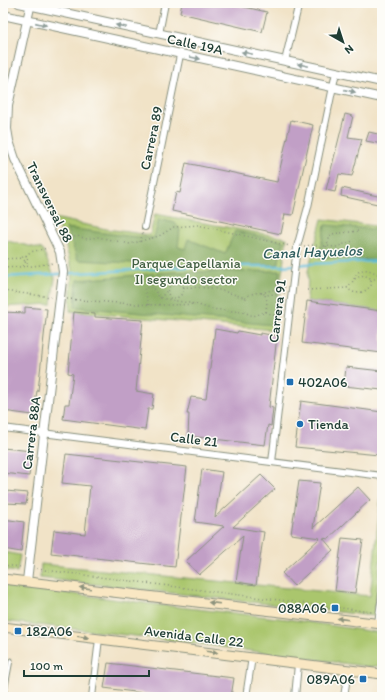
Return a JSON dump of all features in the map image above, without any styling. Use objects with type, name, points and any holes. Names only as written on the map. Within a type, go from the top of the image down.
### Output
[{"type":"main road","points":[[3,579],[380,624]]},
{"type":"main road","name":"Avenida Calle 22","points":[[3,627],[380,673]]},
{"type":"street","name":"Calle 19A","points":[[19,3],[30,4],[159,34],[382,82]]},
{"type":"street","points":[[159,34],[165,3]]},
{"type":"street","points":[[285,61],[299,3]]},
{"type":"street","name":"Transversal 88","points":[[30,4],[8,106],[7,129],[15,159],[57,245],[62,260],[62,287]]},
{"type":"street","name":"Calle 19A","points":[[3,15],[180,55],[382,98]]},
{"type":"street","name":"Carrera 89","points":[[145,227],[180,55]]},
{"type":"street","name":"Carrera 91","points":[[272,462],[297,247],[308,208],[336,72]]},
{"type":"street","name":"Carrera 88A","points":[[27,581],[62,287]]},
{"type":"street","name":"Calle 21","points":[[3,428],[382,476]]},
{"type":"street","points":[[380,624],[382,595]]},
{"type":"street","points":[[92,697],[99,639]]},
{"type":"street","points":[[246,697],[252,657]]},
{"type":"street","points":[[295,697],[298,664]]},
{"type":"street","points":[[344,697],[348,670]]},
{"type":"lane","points":[[4,697],[11,660]]},
{"type":"path","points":[[3,259],[23,258],[30,252],[57,245],[64,240],[77,236],[87,239],[98,236],[130,244],[159,236],[174,227],[198,225],[286,246],[297,247],[314,245],[336,247],[353,241]]},
{"type":"path","points":[[326,247],[332,234],[358,231]]},
{"type":"path","points":[[26,256],[29,266]]},
{"type":"path","points":[[22,266],[26,260]]},
{"type":"path","points":[[3,268],[52,263],[62,260]]},
{"type":"path","points":[[347,288],[359,271],[374,271],[382,277]]},
{"type":"path","points":[[307,290],[347,288],[351,292],[356,293],[364,292],[372,284],[370,278],[364,275],[353,280]]},
{"type":"path","points":[[370,280],[382,277]]},
{"type":"path","points":[[160,298],[168,288],[177,282],[184,287],[213,288],[246,298],[248,295],[279,288],[292,290]]},
{"type":"path","points":[[149,306],[144,288],[152,287],[160,298],[195,304],[211,309],[244,312],[253,316],[266,312],[288,321]]},
{"type":"path","points":[[167,290],[170,298],[177,298],[182,294],[184,287]]},
{"type":"path","points":[[260,293],[265,295],[292,290]]},
{"type":"path","points":[[3,291],[60,299],[149,306],[195,304]]},
{"type":"path","points":[[265,295],[267,301],[266,312]]},
{"type":"path","points":[[3,565],[380,612]]},
{"type":"green space","name":"Parque Capellania II segundo sector","points":[[155,214],[287,238],[274,330],[70,311],[72,270],[64,240],[54,218],[106,229],[150,235]]},
{"type":"green space","points":[[159,219],[175,223],[180,230],[178,247],[185,249],[188,239],[225,254],[235,231],[284,241],[278,265],[184,266],[78,260],[66,228],[154,238]]},
{"type":"green space","points":[[322,219],[382,227],[382,311],[307,301],[308,271]]},
{"type":"green space","points":[[325,225],[382,230],[382,261],[319,257]]},
{"type":"green space","points":[[3,240],[42,249],[55,278],[51,304],[3,307]]},
{"type":"green space","points":[[280,271],[273,325],[75,307],[77,280],[174,272]]},
{"type":"green space","points":[[382,487],[382,546],[374,616],[40,578],[41,564],[370,596]]},
{"type":"green space","points":[[3,552],[20,555],[17,572],[3,570]]},
{"type":"green space","points":[[3,585],[287,619],[382,633],[382,665],[371,667],[170,640],[3,621]]},
{"type":"building","points":[[182,3],[226,3],[267,12],[262,32],[180,13]]},
{"type":"building","points":[[345,114],[353,116],[348,137],[362,139],[352,176],[339,174],[335,192],[326,190]]},
{"type":"building","points":[[291,120],[313,125],[293,215],[285,214],[281,234],[172,211],[176,192],[180,193],[186,163],[277,182]]},
{"type":"building","points":[[369,132],[382,135],[382,144],[366,141]]},
{"type":"building","points":[[342,188],[382,197],[382,205],[341,196]]},
{"type":"building","points":[[307,301],[382,311],[382,353],[302,343]]},
{"type":"building","points":[[25,307],[47,309],[38,391],[33,415],[3,411],[3,312],[25,313]]},
{"type":"building","points":[[74,312],[95,314],[95,317],[143,320],[136,391],[154,394],[152,409],[148,409],[145,430],[63,419],[65,404],[69,404],[73,374],[68,373]]},
{"type":"building","points":[[215,329],[237,333],[238,331],[277,336],[269,407],[273,408],[271,426],[268,425],[265,445],[188,436],[189,414],[187,414],[191,397],[206,399]]},
{"type":"building","points":[[346,367],[382,371],[382,390],[344,386]]},
{"type":"building","points":[[301,401],[382,412],[382,431],[379,455],[295,447]]},
{"type":"building","points":[[3,448],[32,451],[29,476],[3,473]]},
{"type":"building","points":[[66,454],[187,467],[175,567],[51,553],[54,530],[85,534],[90,486],[62,483]]},
{"type":"building","points":[[202,469],[222,472],[215,517],[261,475],[275,489],[233,527],[264,532],[256,585],[236,582],[243,536],[199,575],[186,561],[224,526],[195,522]]},
{"type":"building","points":[[299,481],[320,483],[313,528],[358,487],[370,500],[328,539],[323,538],[333,550],[294,586],[282,573],[320,538],[291,534]]},
{"type":"building","points":[[6,491],[28,493],[26,504],[5,503]]},
{"type":"building","points":[[3,519],[24,522],[21,552],[3,549]]},
{"type":"building","points":[[342,538],[363,540],[355,593],[335,591]]},
{"type":"building","points":[[108,663],[234,678],[231,697],[173,697],[104,688]]},
{"type":"waterway","name":"Canal Hayuelos","points":[[3,277],[207,266],[282,266],[382,261]]},
{"type":"place","name":"402A06","points":[[290,382]]},
{"type":"place","name":"Tienda","points":[[300,424]]},
{"type":"place","name":"088A06","points":[[335,608]]},
{"type":"place","name":"182A06","points":[[18,631]]},
{"type":"place","name":"089A06","points":[[363,679]]}]
